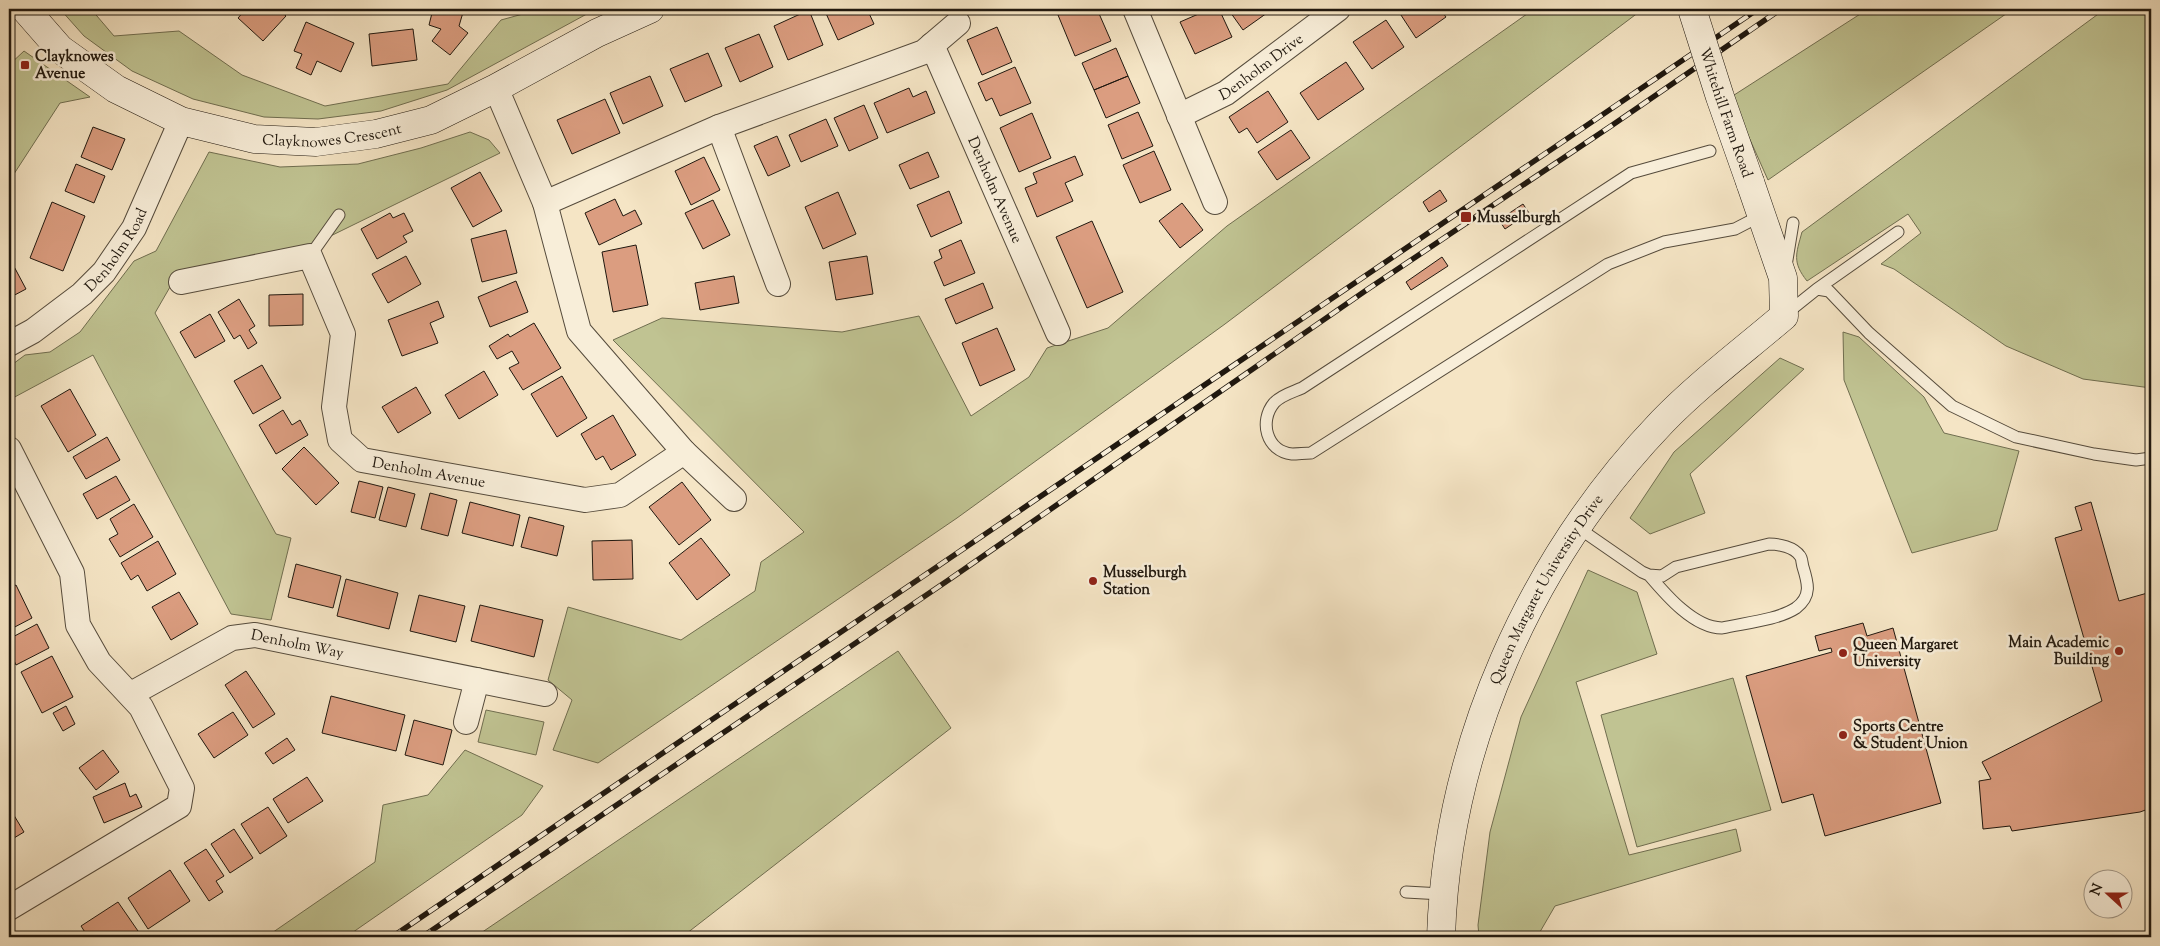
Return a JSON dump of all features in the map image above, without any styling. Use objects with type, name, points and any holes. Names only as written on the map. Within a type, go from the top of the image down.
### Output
[{"type":"street","name":"Clayknowes Crescent","points":[[26,9],[60,49],[116,89],[181,120],[254,138],[316,142],[376,134],[431,120],[496,88],[597,33],[650,9]]},
{"type":"street","points":[[1135,9],[1215,202]]},
{"type":"street","name":"Denholm Drive","points":[[1179,116],[1226,93],[1338,9]]},
{"type":"street","name":"Whitehill Farm Road","points":[[1692,9],[1720,97],[1783,278],[1784,316]]},
{"type":"street","points":[[545,203],[719,127],[924,52],[958,23]]},
{"type":"street","name":"Denholm Avenue","points":[[932,45],[1058,333]]},
{"type":"street","points":[[496,88],[545,203],[579,331],[684,452],[734,499]]},
{"type":"street","name":"Denholm Road","points":[[9,344],[33,331],[75,299],[104,272],[134,228],[181,120]]},
{"type":"street","points":[[719,127],[778,284]]},
{"type":"street","points":[[182,282],[310,256]]},
{"type":"street","name":"Denholm Avenue","points":[[310,256],[343,334],[334,407],[340,440],[362,460],[585,500],[620,495],[684,452]]},
{"type":"street","name":"Queen Margaret University Drive","points":[[1441,937],[1442,894],[1450,840],[1461,788],[1491,692],[1529,607],[1577,527],[1604,490],[1662,422],[1727,362],[1784,316]]},
{"type":"street","points":[[9,449],[72,573],[78,625],[99,662],[131,694],[141,708],[182,788],[178,806],[9,908]]},
{"type":"street","name":"Denholm Way","points":[[131,694],[232,638],[255,635],[545,694]]},
{"type":"street","points":[[466,722],[477,680]]},
{"type":"lane","points":[[1710,151],[1631,173],[1302,388],[1285,394],[1274,402],[1266,416],[1266,431],[1271,442],[1278,449],[1290,454],[1311,453],[1608,264],[1664,242],[1735,229],[1762,215]]},
{"type":"lane","points":[[310,256],[339,216]]},
{"type":"lane","points":[[1783,278],[1793,223]]},
{"type":"lane","points":[[1784,316],[1817,289],[1898,232]]},
{"type":"lane","points":[[1817,289],[1829,291],[1869,333],[1952,406],[2016,437],[2136,460],[2151,458]]},
{"type":"lane","points":[[1577,527],[1649,575],[1662,576],[1676,567],[1769,544],[1779,544],[1790,548],[1800,556],[1809,586],[1805,597],[1798,606],[1787,614],[1722,628],[1713,628],[1671,601],[1649,575]]},
{"type":"lane","points":[[1406,892],[1442,894]]},
{"type":"green space","points":[[60,9],[91,9],[114,36],[179,31],[242,75],[325,106],[448,84],[501,20],[541,9],[596,9],[447,90],[381,111],[318,119],[264,117],[193,99],[132,71],[84,36]]},
{"type":"green space","points":[[1534,9],[1643,9],[1225,324],[957,518],[598,763],[553,750],[572,700],[548,680],[568,607],[681,640],[755,591],[761,562],[804,532],[613,340],[662,318],[842,332],[919,316],[971,416],[1029,377],[1047,348],[1108,328],[1227,226]]},
{"type":"green space","points":[[1868,9],[2013,9],[1768,180],[1731,97]]},
{"type":"green space","points":[[2105,9],[2151,9],[2151,388],[2083,379],[2006,346],[1894,269],[1881,264],[1921,233],[1908,214],[1807,281],[1797,263],[1798,246],[1802,232]]},
{"type":"green space","points":[[24,51],[90,97],[60,103],[12,177],[9,177],[9,65]]},
{"type":"green space","points":[[470,132],[489,140],[500,153],[304,249],[170,287],[155,313],[276,534],[291,538],[271,620],[231,614],[93,355],[11,399],[9,394],[9,367],[25,355],[50,352],[80,332],[134,261],[156,251],[209,152],[280,167],[358,164],[421,148]]},
{"type":"green space","points":[[1843,332],[1859,337],[1924,397],[1944,433],[2019,451],[1997,530],[1912,553],[1844,380]]},
{"type":"green space","points":[[1780,358],[1804,369],[1690,474],[1705,513],[1650,534],[1630,518],[1674,452]]},
{"type":"green space","points":[[1588,570],[1637,592],[1657,654],[1576,682],[1629,855],[1736,829],[1741,851],[1555,906],[1537,937],[1479,937],[1478,925],[1490,832],[1521,717]]},
{"type":"green space","points":[[898,651],[951,728],[682,937],[475,937]]},
{"type":"green space","points":[[1733,678],[1771,810],[1637,847],[1601,715]]},
{"type":"green space","points":[[486,710],[544,722],[536,755],[478,742]]},
{"type":"green space","points":[[465,750],[543,786],[522,815],[346,937],[266,937],[375,862],[383,805],[428,795]]},
{"type":"building","points":[[246,9],[278,9],[286,16],[263,41],[238,18]]},
{"type":"building","points":[[433,9],[464,9],[459,26],[468,33],[450,55],[432,41],[441,29],[429,25]]},
{"type":"building","points":[[824,9],[867,9],[874,24],[838,40]]},
{"type":"building","points":[[1071,9],[1097,9],[1111,41],[1075,56],[1058,15]]},
{"type":"building","points":[[1210,9],[1219,9],[1232,37],[1195,54],[1180,22]]},
{"type":"building","points":[[1228,9],[1264,9],[1267,13],[1243,30]]},
{"type":"building","points":[[1397,9],[1440,9],[1446,17],[1416,38]]},
{"type":"building","points":[[809,10],[823,45],[788,60],[774,26]]},
{"type":"building","points":[[1386,20],[1404,47],[1372,69],[1353,42]]},
{"type":"building","points":[[306,22],[354,43],[341,72],[317,61],[311,75],[296,68],[302,54],[294,51]]},
{"type":"building","points":[[997,27],[1012,62],[982,75],[967,40]]},
{"type":"building","points":[[413,29],[417,60],[372,66],[369,34]]},
{"type":"building","points":[[759,34],[773,67],[740,82],[725,48]]},
{"type":"building","points":[[1116,48],[1128,76],[1094,90],[1082,63]]},
{"type":"building","points":[[708,53],[722,86],[685,102],[670,69]]},
{"type":"building","points":[[1346,62],[1364,89],[1318,120],[1300,93]]},
{"type":"building","points":[[1015,67],[1031,103],[1000,116],[992,98],[986,101],[978,83]]},
{"type":"building","points":[[650,76],[663,106],[623,124],[610,93]]},
{"type":"building","points":[[1128,76],[1140,103],[1106,118],[1094,90]]},
{"type":"building","points":[[909,88],[913,97],[926,91],[935,113],[887,133],[874,103]]},
{"type":"building","points":[[1268,91],[1288,122],[1257,143],[1247,128],[1239,133],[1229,117]]},
{"type":"building","points":[[605,99],[620,133],[572,154],[557,120]]},
{"type":"building","points":[[864,105],[878,138],[849,151],[834,118]]},
{"type":"building","points":[[1138,112],[1153,146],[1122,159],[1108,125]]},
{"type":"building","points":[[1032,113],[1051,158],[1019,172],[1000,128]]},
{"type":"building","points":[[826,119],[838,146],[801,162],[789,135]]},
{"type":"building","points":[[93,127],[125,139],[112,170],[81,157]]},
{"type":"building","points":[[1291,130],[1310,158],[1277,180],[1258,152]]},
{"type":"building","points":[[777,136],[790,166],[768,176],[754,146]]},
{"type":"building","points":[[1154,151],[1171,190],[1140,203],[1123,165]]},
{"type":"building","points":[[928,152],[939,177],[910,189],[899,165]]},
{"type":"building","points":[[1075,156],[1083,175],[1065,183],[1073,201],[1037,217],[1025,188],[1037,183],[1033,173]]},
{"type":"building","points":[[704,157],[720,190],[691,205],[675,171]]},
{"type":"building","points":[[76,164],[105,176],[94,203],[65,191]]},
{"type":"building","points":[[480,172],[502,211],[473,227],[451,188]]},
{"type":"building","points":[[1440,190],[1447,201],[1429,212],[1423,202]]},
{"type":"building","points":[[949,191],[962,223],[931,237],[917,205]]},
{"type":"building","points":[[838,192],[856,234],[823,249],[805,207]]},
{"type":"building","points":[[615,199],[623,216],[635,210],[642,224],[599,245],[585,213]]},
{"type":"building","points":[[713,200],[730,235],[703,249],[685,213]]},
{"type":"building","points":[[52,202],[85,216],[63,271],[30,258]]},
{"type":"building","points":[[1182,203],[1203,230],[1180,248],[1159,221]]},
{"type":"building","points":[[1523,204],[1529,213],[1505,229],[1499,220]]},
{"type":"building","points":[[390,213],[393,218],[404,213],[413,231],[403,236],[407,242],[377,259],[361,229]]},
{"type":"building","points":[[1092,221],[1123,292],[1087,308],[1056,237]]},
{"type":"building","points":[[506,230],[517,273],[482,282],[471,239]]},
{"type":"building","points":[[961,240],[975,273],[944,286],[934,262],[942,258],[939,250]]},
{"type":"building","points":[[636,245],[648,305],[613,312],[602,252]]},
{"type":"building","points":[[406,256],[421,284],[388,303],[372,274]]},
{"type":"building","points":[[867,256],[873,294],[836,300],[829,262]]},
{"type":"building","points":[[1442,257],[1448,266],[1411,290],[1406,282]]},
{"type":"building","points":[[9,260],[26,289],[9,298]]},
{"type":"building","points":[[734,276],[739,303],[700,310],[695,283]]},
{"type":"building","points":[[516,281],[528,312],[490,327],[478,297]]},
{"type":"building","points":[[983,283],[993,308],[956,324],[945,299]]},
{"type":"building","points":[[303,294],[303,325],[269,326],[269,295]]},
{"type":"building","points":[[239,299],[255,326],[249,330],[257,343],[248,349],[240,335],[234,339],[218,312]]},
{"type":"building","points":[[438,301],[444,317],[430,323],[438,343],[402,356],[388,320]]},
{"type":"building","points":[[210,314],[225,341],[195,358],[180,332]]},
{"type":"building","points":[[534,323],[561,368],[523,390],[509,368],[519,363],[512,351],[497,359],[489,346],[508,334],[510,337]]},
{"type":"building","points":[[997,328],[1015,370],[980,386],[962,343]]},
{"type":"building","points":[[262,365],[281,398],[253,414],[234,381]]},
{"type":"building","points":[[484,371],[498,395],[459,419],[445,395]]},
{"type":"building","points":[[562,376],[587,418],[557,437],[531,394]]},
{"type":"building","points":[[416,387],[431,413],[398,433],[382,407]]},
{"type":"building","points":[[70,389],[96,435],[68,452],[41,406]]},
{"type":"building","points":[[283,410],[292,425],[300,420],[308,435],[276,454],[259,425]]},
{"type":"building","points":[[613,415],[636,455],[611,470],[603,456],[596,460],[581,434]]},
{"type":"building","points":[[107,437],[120,460],[86,479],[73,457]]},
{"type":"building","points":[[304,447],[339,483],[316,505],[282,469]]},
{"type":"building","points":[[116,476],[130,500],[97,519],[83,494]]},
{"type":"building","points":[[359,481],[383,487],[375,518],[351,512]]},
{"type":"building","points":[[682,482],[711,520],[679,545],[649,507]]},
{"type":"building","points":[[388,487],[415,494],[406,527],[379,520]]},
{"type":"building","points":[[430,493],[457,500],[448,536],[421,529]]},
{"type":"building","points":[[470,502],[520,515],[513,546],[462,533]]},
{"type":"building","name":"Main Academic Building","points":[[2091,502],[2119,601],[2151,592],[2151,808],[2140,812],[2012,831],[2010,826],[1983,829],[1979,781],[1991,779],[1982,762],[2102,701],[2055,538],[2082,530],[2075,507]]},
{"type":"building","points":[[134,504],[153,537],[120,557],[109,539],[118,534],[110,519]]},
{"type":"building","points":[[529,517],[564,526],[557,556],[521,547]]},
{"type":"building","points":[[701,538],[730,575],[697,600],[669,563]]},
{"type":"building","points":[[632,540],[633,579],[593,580],[592,541]]},
{"type":"building","points":[[158,541],[176,574],[147,591],[138,575],[131,580],[121,563]]},
{"type":"building","points":[[296,564],[341,576],[333,608],[288,597]]},
{"type":"building","points":[[346,579],[398,593],[389,629],[337,616]]},
{"type":"building","points":[[16,585],[32,618],[9,630],[9,588]]},
{"type":"building","points":[[179,592],[198,624],[171,640],[152,607]]},
{"type":"building","points":[[419,595],[465,606],[456,642],[410,631]]},
{"type":"building","points":[[480,605],[543,620],[534,657],[471,641]]},
{"type":"building","name":"Sports Centre & Student Union","points":[[1863,623],[1867,636],[1893,628],[1941,803],[1825,836],[1813,794],[1782,803],[1746,676],[1832,652],[1831,648],[1819,651],[1815,636]]},
{"type":"building","points":[[37,624],[49,648],[16,665],[9,650],[9,639]]},
{"type":"building","points":[[52,656],[73,697],[42,713],[21,672]]},
{"type":"building","points":[[246,671],[275,714],[253,728],[225,685]]},
{"type":"building","points":[[331,696],[405,715],[396,751],[322,733]]},
{"type":"building","points":[[66,706],[75,724],[63,731],[53,713]]},
{"type":"building","points":[[233,712],[248,735],[214,758],[198,734]]},
{"type":"building","points":[[414,720],[452,730],[443,765],[405,755]]},
{"type":"building","points":[[287,738],[295,750],[273,764],[265,753]]},
{"type":"building","points":[[103,750],[119,772],[96,790],[79,768]]},
{"type":"building","points":[[307,777],[323,801],[288,823],[273,799]]},
{"type":"building","points":[[125,783],[130,797],[136,794],[142,807],[104,823],[93,797]]},
{"type":"building","points":[[9,807],[24,832],[9,841]]},
{"type":"building","points":[[268,807],[287,836],[260,854],[241,824]]},
{"type":"building","points":[[234,829],[253,858],[230,873],[211,844]]},
{"type":"building","points":[[206,849],[224,876],[216,881],[223,892],[209,901],[184,863]]},
{"type":"building","points":[[170,870],[190,901],[148,929],[128,898]]},
{"type":"building","points":[[118,902],[138,931],[129,937],[88,937],[81,926]]},
{"type":"railway","points":[[392,937],[1758,9]]},
{"type":"railway","points":[[422,937],[950,579],[1368,289],[1781,9]]},
{"type":"place","name":"Clayknowes Avenue","points":[[25,65]]},
{"type":"place","name":"Musselburgh","points":[[1466,217]]},
{"type":"place","name":"Musselburgh Station","points":[[1093,581]]},
{"type":"place","name":"Main Academic Building","points":[[2119,651]]},
{"type":"place","name":"Queen Margaret University","points":[[1843,653]]},
{"type":"place","name":"Sports Centre & Student Union","points":[[1843,735]]}]
